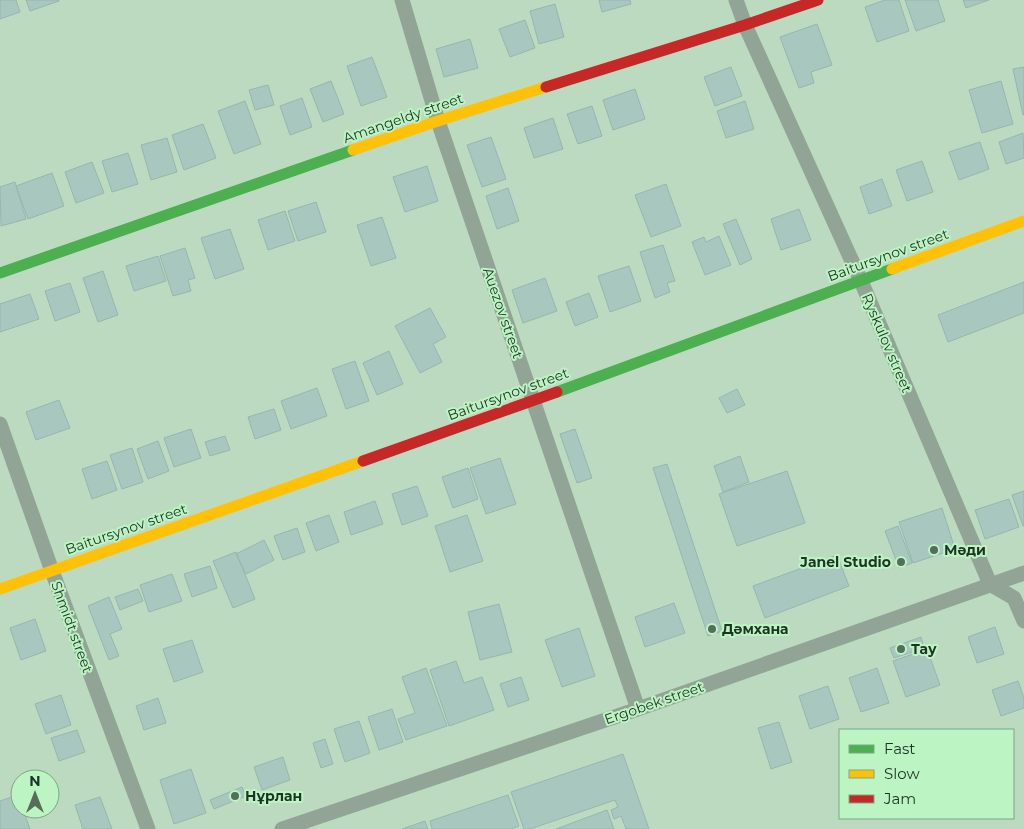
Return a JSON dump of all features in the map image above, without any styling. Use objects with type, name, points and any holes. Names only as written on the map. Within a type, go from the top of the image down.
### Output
[{"type":"street","name":"Auezov street","points":[[402,0],[438,121],[638,709]]},
{"type":"street","name":"Ryskulov street","points":[[736,0],[744,25],[861,281],[990,584]]},
{"type":"street","name":"Amangeldy street","points":[[0,273],[438,121],[818,0]]},
{"type":"street","name":"Baitursynov street","points":[[0,590],[532,401],[1024,221]]},
{"type":"street","name":"Shmidt street","points":[[0,424],[52,571],[148,829]]},
{"type":"street","name":"Ergobek street","points":[[282,829],[638,709],[1024,572]]},
{"type":"street","points":[[990,584],[1014,598],[1024,621]]},
{"type":"building","points":[[0,0],[16,0],[20,12],[0,19]]},
{"type":"building","points":[[26,0],[59,0],[59,1],[30,11]]},
{"type":"building","points":[[599,0],[630,0],[631,4],[602,12]]},
{"type":"building","points":[[885,0],[899,0],[909,31],[877,42],[865,7]]},
{"type":"building","points":[[905,0],[938,0],[945,21],[916,31]]},
{"type":"building","points":[[963,0],[989,0],[966,8]]},
{"type":"building","points":[[555,4],[564,37],[539,44],[530,11]]},
{"type":"building","points":[[525,20],[535,48],[510,57],[499,29]]},
{"type":"building","points":[[817,24],[832,65],[811,72],[814,83],[799,88],[780,37]]},
{"type":"building","points":[[470,39],[478,68],[444,77],[436,49]]},
{"type":"building","points":[[372,57],[387,97],[361,106],[347,66]]},
{"type":"building","points":[[731,67],[742,96],[715,106],[704,77]]},
{"type":"building","points":[[1024,67],[1024,115],[1023,115],[1013,69]]},
{"type":"building","points":[[331,81],[344,114],[323,122],[310,89]]},
{"type":"building","points":[[1001,81],[1013,124],[982,133],[969,90]]},
{"type":"building","points":[[268,85],[274,105],[255,110],[249,90]]},
{"type":"building","points":[[635,89],[645,119],[613,130],[603,100]]},
{"type":"building","points":[[302,98],[312,127],[290,135],[280,106]]},
{"type":"building","points":[[245,101],[261,144],[234,154],[218,111]]},
{"type":"building","points":[[745,101],[754,129],[726,138],[717,111]]},
{"type":"building","points":[[592,106],[602,136],[578,144],[567,114]]},
{"type":"building","points":[[553,118],[563,149],[534,158],[524,128]]},
{"type":"building","points":[[203,124],[216,158],[184,170],[172,135]]},
{"type":"building","points":[[1023,133],[1024,158],[1006,164],[999,142]]},
{"type":"building","points":[[491,137],[506,179],[482,187],[467,145]]},
{"type":"building","points":[[167,138],[177,172],[151,180],[141,145]]},
{"type":"building","points":[[980,142],[989,169],[959,180],[949,152]]},
{"type":"building","points":[[128,153],[138,184],[112,192],[102,161]]},
{"type":"building","points":[[922,161],[933,192],[907,201],[896,170]]},
{"type":"building","points":[[92,162],[104,193],[76,203],[65,172]]},
{"type":"building","points":[[427,166],[438,201],[405,212],[393,177]]},
{"type":"building","points":[[52,173],[64,206],[28,219],[16,186]]},
{"type":"building","points":[[882,179],[892,206],[869,214],[860,187]]},
{"type":"building","points":[[15,182],[26,219],[1,226],[0,187]]},
{"type":"building","points":[[666,184],[681,226],[651,237],[635,195]]},
{"type":"building","points":[[508,188],[519,221],[497,229],[486,196]]},
{"type":"building","points":[[316,202],[326,232],[298,241],[288,211]]},
{"type":"building","points":[[799,209],[811,240],[781,250],[771,219]]},
{"type":"building","points":[[285,211],[295,241],[268,250],[258,220]]},
{"type":"building","points":[[382,217],[396,258],[371,266],[357,225]]},
{"type":"building","points":[[736,219],[752,259],[740,265],[723,224]]},
{"type":"building","points":[[230,229],[244,269],[215,279],[201,238]]},
{"type":"building","points":[[719,236],[731,265],[705,275],[692,242],[704,237],[706,242]]},
{"type":"building","points":[[663,245],[675,281],[667,283],[670,292],[655,298],[640,252]]},
{"type":"building","points":[[185,248],[195,278],[188,280],[191,291],[173,296],[160,256]]},
{"type":"building","points":[[158,256],[166,281],[134,291],[126,266]]},
{"type":"building","points":[[629,266],[641,301],[610,312],[598,276]]},
{"type":"building","points":[[103,271],[118,315],[98,322],[83,278]]},
{"type":"building","points":[[545,278],[557,311],[523,323],[512,290]]},
{"type":"building","points":[[1024,282],[1024,313],[948,342],[938,315]]},
{"type":"building","points":[[70,283],[80,312],[55,321],[45,291]]},
{"type":"building","points":[[589,293],[598,317],[575,326],[566,302]]},
{"type":"building","points":[[30,294],[39,319],[0,332],[0,304]]},
{"type":"building","points":[[430,308],[446,337],[433,344],[442,362],[420,373],[395,326]]},
{"type":"building","points":[[389,351],[403,384],[377,395],[363,363]]},
{"type":"building","points":[[355,361],[369,401],[346,409],[332,369]]},
{"type":"building","points":[[317,388],[327,416],[291,429],[281,401]]},
{"type":"building","points":[[737,389],[745,405],[727,413],[719,398]]},
{"type":"building","points":[[59,400],[70,428],[36,440],[26,412]]},
{"type":"building","points":[[274,409],[281,430],[255,439],[248,417]]},
{"type":"building","points":[[191,429],[201,458],[174,467],[164,438]]},
{"type":"building","points":[[575,429],[592,478],[577,483],[560,434]]},
{"type":"building","points":[[225,436],[230,450],[210,456],[205,442]]},
{"type":"building","points":[[158,441],[169,471],[148,479],[137,449]]},
{"type":"building","points":[[132,448],[143,482],[122,489],[110,455]]},
{"type":"building","points":[[740,456],[749,482],[723,492],[714,466]]},
{"type":"building","points":[[500,458],[516,504],[486,514],[470,468]]},
{"type":"building","points":[[107,461],[117,490],[92,499],[82,469]]},
{"type":"building","points":[[667,464],[722,631],[708,636],[653,468]]},
{"type":"building","points":[[468,468],[478,499],[453,508],[442,477]]},
{"type":"building","points":[[787,471],[805,523],[737,546],[719,494]]},
{"type":"building","points":[[417,486],[428,516],[402,525],[392,494]]},
{"type":"building","points":[[1024,491],[1024,526],[1023,526],[1012,495]]},
{"type":"building","points":[[1009,499],[1019,527],[985,539],[975,510]]},
{"type":"building","points":[[375,501],[383,524],[351,535],[344,512]]},
{"type":"building","points":[[942,508],[955,549],[913,563],[899,522]]},
{"type":"building","points":[[329,515],[339,542],[316,551],[306,523]]},
{"type":"building","points":[[467,515],[483,561],[450,572],[435,526]]},
{"type":"building","points":[[898,526],[912,563],[899,568],[885,531]]},
{"type":"building","points":[[297,528],[305,552],[283,560],[274,536]]},
{"type":"building","points":[[264,540],[274,560],[246,574],[236,554]]},
{"type":"building","points":[[236,552],[255,599],[233,608],[213,561]]},
{"type":"building","points":[[837,555],[849,586],[765,618],[753,586]]},
{"type":"building","points":[[210,566],[217,588],[192,597],[184,574]]},
{"type":"building","points":[[172,574],[182,601],[149,612],[140,585]]},
{"type":"building","points":[[138,589],[143,601],[120,610],[115,597]]},
{"type":"building","points":[[109,597],[122,629],[110,634],[119,656],[109,660],[88,606]]},
{"type":"building","points":[[674,603],[685,633],[645,647],[635,617]]},
{"type":"building","points":[[499,604],[512,652],[480,660],[468,612]]},
{"type":"building","points":[[35,619],[46,651],[21,660],[10,628]]},
{"type":"building","points":[[995,627],[1004,654],[977,663],[968,637]]},
{"type":"building","points":[[579,628],[595,676],[562,687],[545,640]]},
{"type":"building","points":[[921,637],[924,648],[894,658],[890,648]]},
{"type":"building","points":[[192,640],[203,672],[174,682],[163,649]]},
{"type":"building","points":[[927,649],[940,685],[906,697],[893,661]]},
{"type":"building","points":[[456,661],[464,683],[482,677],[494,710],[449,726],[430,670]]},
{"type":"building","points":[[426,668],[447,726],[406,740],[398,719],[415,713],[402,677]]},
{"type":"building","points":[[877,668],[889,703],[861,712],[849,678]]},
{"type":"building","points":[[521,677],[529,700],[508,707],[500,684]]},
{"type":"building","points":[[1018,681],[1024,698],[1024,708],[1001,716],[992,690]]},
{"type":"building","points":[[828,686],[839,719],[810,729],[799,696]]},
{"type":"building","points":[[61,695],[71,725],[46,734],[35,704]]},
{"type":"building","points":[[158,698],[166,723],[144,730],[136,706]]},
{"type":"building","points":[[392,709],[403,742],[379,750],[368,717]]},
{"type":"building","points":[[359,721],[370,753],[345,762],[334,729]]},
{"type":"building","points":[[779,722],[792,762],[771,769],[758,728]]},
{"type":"building","points":[[77,730],[85,752],[59,761],[51,738]]},
{"type":"building","points":[[325,739],[333,764],[321,768],[313,743]]},
{"type":"building","points":[[623,754],[649,829],[626,829],[621,816],[614,819],[611,810],[618,807],[615,800],[530,829],[524,829],[511,792]]},
{"type":"building","points":[[283,757],[290,780],[262,790],[254,767]]},
{"type":"building","points":[[191,769],[206,813],[174,824],[160,780]]},
{"type":"building","points":[[242,787],[246,796],[214,809],[210,800]]},
{"type":"building","points":[[508,795],[519,826],[511,829],[432,829],[430,821]]},
{"type":"building","points":[[100,797],[112,829],[83,829],[75,805]]},
{"type":"building","points":[[10,798],[10,819],[26,819],[30,829],[0,829],[0,801]]},
{"type":"building","points":[[607,810],[614,829],[556,829]]},
{"type":"building","points":[[425,821],[428,829],[402,829]]},
{"type":"traffic: fast","points":[[0,273],[353,150]]},
{"type":"traffic: fast","points":[[557,392],[892,269]]},
{"type":"traffic: slow","points":[[353,150],[546,87]]},
{"type":"traffic: slow","points":[[892,269],[1024,221]]},
{"type":"traffic: slow","points":[[0,589],[363,461]]},
{"type":"traffic: jam","points":[[546,87],[745,25],[818,0]]},
{"type":"traffic: jam","points":[[363,461],[557,392]]},
{"type":"place","name":"Мәди","points":[[934,550]]},
{"type":"place","name":"Janel Studio","points":[[901,562]]},
{"type":"place","name":"Дәмхана","points":[[712,629]]},
{"type":"place","name":"Тау","points":[[901,649]]},
{"type":"place","name":"Нұрлан","points":[[235,796]]}]
